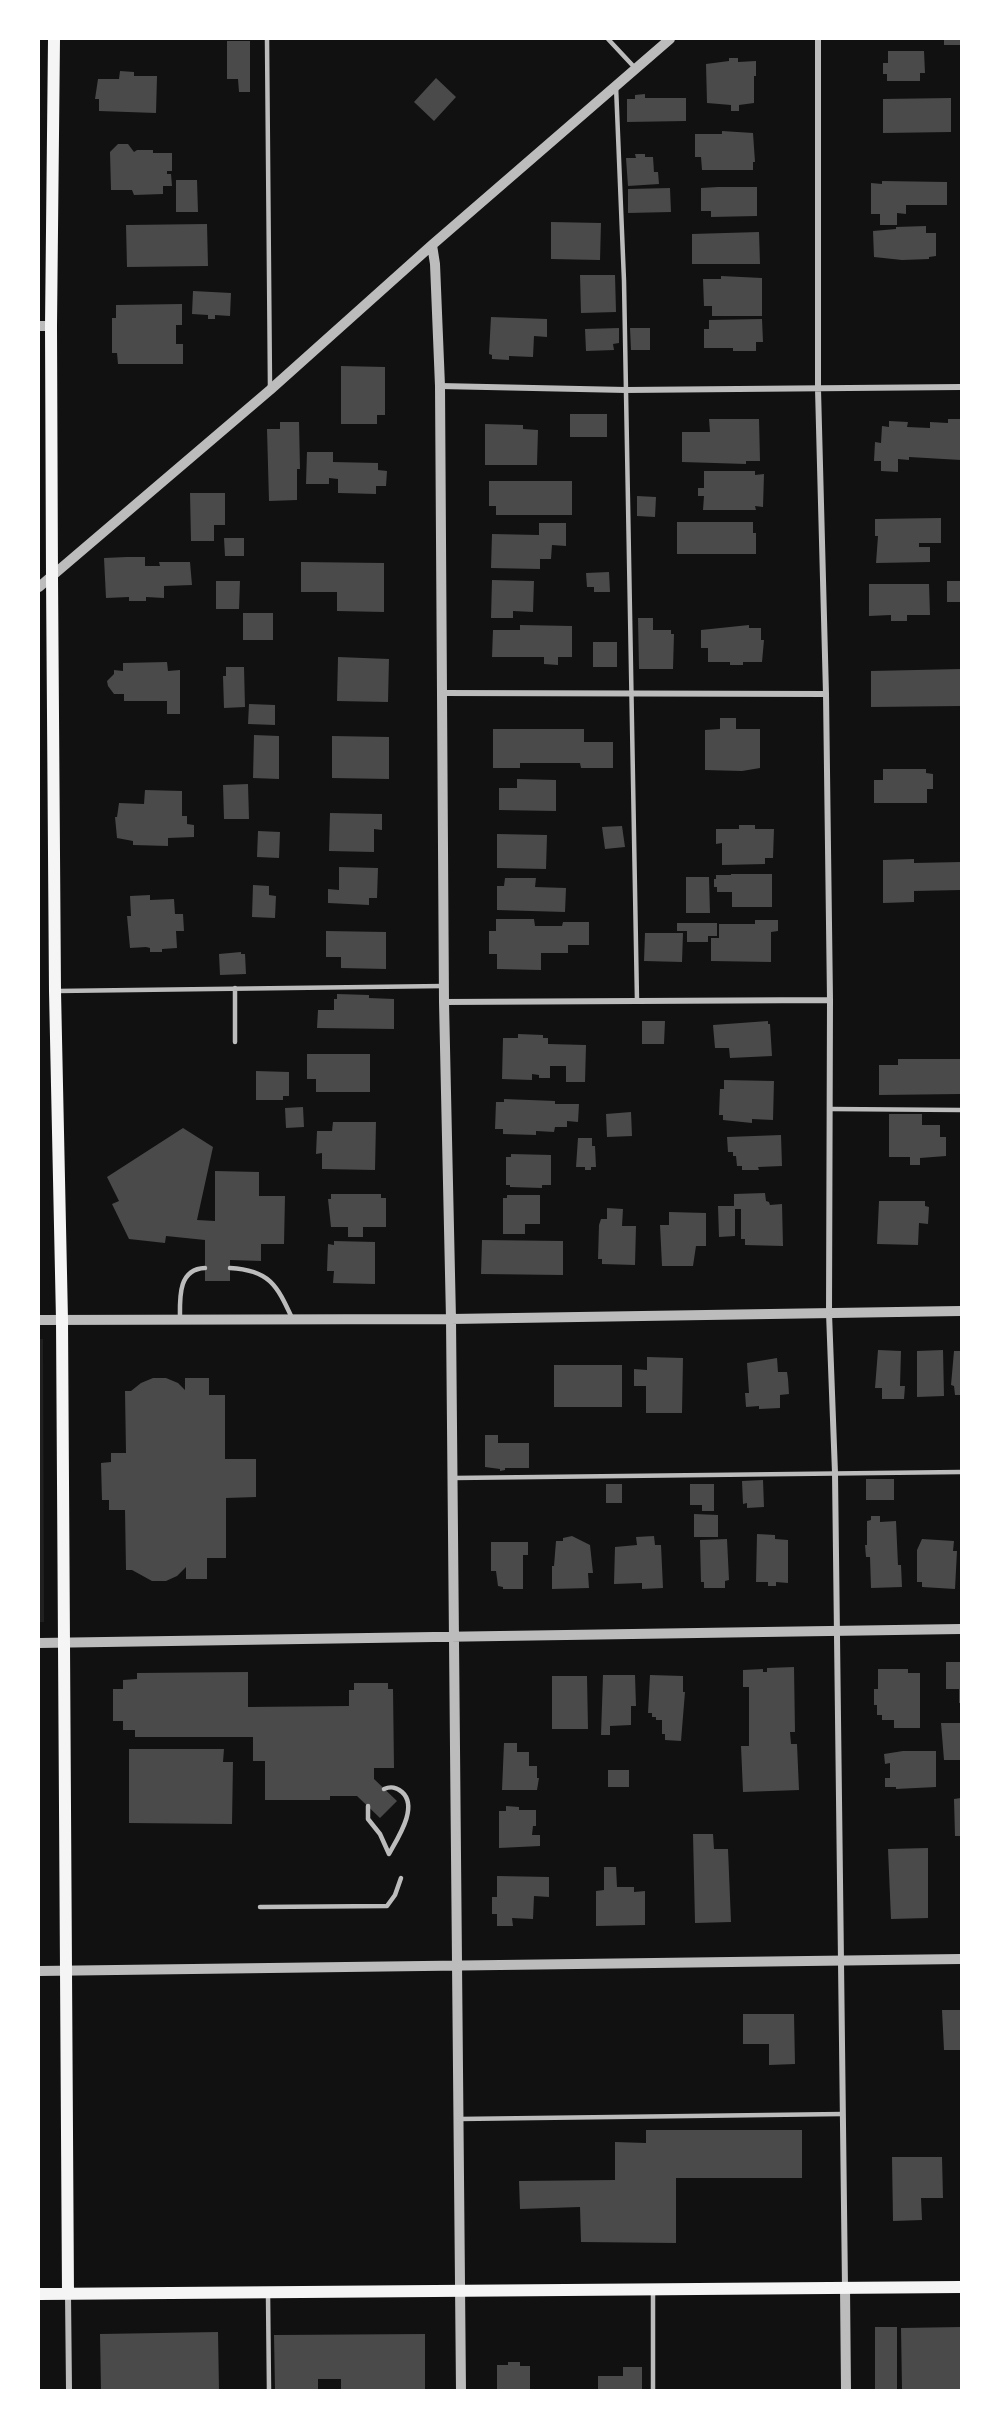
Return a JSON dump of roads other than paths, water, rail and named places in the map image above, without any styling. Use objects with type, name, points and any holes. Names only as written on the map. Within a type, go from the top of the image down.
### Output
[{"type":"main road","points":[[54,39],[45,326],[52,577],[62,1320],[68,2294]]},
{"type":"main road","points":[[39,2294],[961,2287]]},
{"type":"street","points":[[39,587],[270,390],[432,245],[670,39]]},
{"type":"street","points":[[818,39],[818,389],[826,694],[830,1000],[829,1313],[835,1473],[846,2390]]},
{"type":"street","points":[[432,245],[435,264],[440,386],[444,1002],[451,1319],[460,2390]]},
{"type":"street","points":[[440,386],[626,390],[961,387]]},
{"type":"street","points":[[443,693],[826,694]]},
{"type":"street","points":[[444,1002],[830,1000]]},
{"type":"street","points":[[39,1320],[451,1319],[961,1311]]},
{"type":"street","points":[[39,1643],[961,1629]]},
{"type":"street","points":[[39,1971],[961,1959]]},
{"type":"street","points":[[68,2294],[69,2390]]},
{"type":"lane","points":[[267,39],[270,390]]},
{"type":"lane","points":[[608,39],[636,69]]},
{"type":"lane","points":[[616,87],[626,390],[637,1001]]},
{"type":"lane","points":[[56,991],[444,986]]},
{"type":"lane","points":[[234,1042],[236,988]]},
{"type":"lane","points":[[830,1109],[961,1110]]},
{"type":"lane","points":[[180,1320],[181,1288],[184,1279],[190,1272],[205,1268]]},
{"type":"lane","points":[[230,1268],[260,1274],[279,1288],[293,1320]]},
{"type":"lane","points":[[452,1479],[961,1472]]},
{"type":"lane","points":[[368,1806],[368,1819],[380,1834],[389,1854],[407,1816],[408,1805],[406,1795],[399,1789],[390,1786],[384,1789]]},
{"type":"lane","points":[[260,1906],[387,1906],[395,1895],[401,1878]]},
{"type":"lane","points":[[458,2119],[843,2114]]},
{"type":"lane","points":[[653,2289],[653,2390]]},
{"type":"lane","points":[[268,2292],[269,2390]]}]
